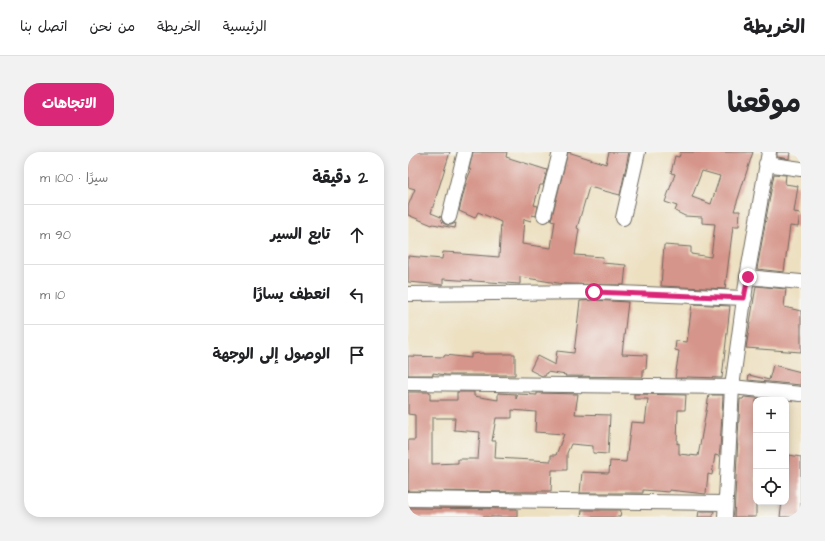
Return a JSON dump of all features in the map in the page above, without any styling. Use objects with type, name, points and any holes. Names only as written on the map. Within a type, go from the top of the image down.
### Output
[{"type":"street","points":[[449,217],[465,152]]},
{"type":"street","points":[[544,215],[560,152]]},
{"type":"street","points":[[623,218],[638,152]]},
{"type":"street","points":[[408,499],[725,510],[732,386],[744,298],[768,158],[801,169]]},
{"type":"street","points":[[748,277],[801,282]]},
{"type":"street","points":[[408,294],[594,292],[744,298]]},
{"type":"street","points":[[408,383],[732,386],[801,394]]},
{"type":"building","points":[[408,152],[450,152],[431,213],[441,217],[443,223],[447,225],[456,223],[455,228],[432,225],[408,215],[408,206],[415,189],[408,187]]},
{"type":"building","points":[[473,152],[507,152],[506,157],[547,170],[543,185],[540,185],[534,205],[538,206],[536,216],[532,215],[531,221],[524,219],[522,244],[551,248],[555,221],[551,220],[568,152],[606,164],[609,152],[629,152],[620,195],[589,187],[577,228],[579,229],[575,255],[603,257],[602,263],[626,265],[624,285],[564,284],[520,277],[520,284],[443,279],[443,285],[408,282],[408,256],[442,259],[443,252],[499,257],[501,222],[478,212],[475,218],[459,211],[471,170],[469,169]]},
{"type":"building","points":[[681,152],[753,152],[734,211],[740,211],[739,226],[733,226],[725,289],[661,286],[664,245],[691,247],[691,254],[711,257],[715,224],[702,223],[702,217],[685,216],[675,211],[677,206],[665,202],[675,174],[671,173],[675,156],[679,157]],"holes":[[[702,171],[720,176],[711,204],[692,197]]]},
{"type":"building","points":[[777,152],[790,152],[789,159],[777,157]]},
{"type":"building","points":[[774,174],[786,175],[785,184],[798,186],[794,212],[800,213],[798,227],[790,226],[784,272],[757,269]]},
{"type":"building","points":[[756,286],[786,289],[784,307],[801,311],[801,352],[746,348]]},
{"type":"building","points":[[594,300],[628,302],[622,354],[647,355],[646,369],[643,369],[643,377],[565,376],[566,375],[547,372],[545,376],[542,376],[530,370],[537,356],[555,365],[557,351],[574,353],[580,301]]},
{"type":"building","points":[[692,304],[730,306],[722,378],[675,378],[679,351],[675,350],[676,341],[687,342]]},
{"type":"building","points":[[471,354],[515,354],[515,375],[446,375],[433,373],[433,375],[408,375],[408,356],[444,357],[445,355],[471,358]]},
{"type":"building","points":[[773,365],[801,372],[801,385],[748,380],[749,375],[769,380]]},
{"type":"building","points":[[408,392],[430,392],[430,400],[457,400],[457,392],[474,392],[474,396],[498,400],[498,393],[516,394],[516,399],[518,394],[578,394],[575,414],[610,415],[608,454],[593,453],[593,446],[571,444],[567,453],[567,470],[552,470],[551,491],[408,491],[408,440],[415,440],[415,415],[408,414]],"holes":[[[512,410],[536,412],[535,432],[564,434],[556,455],[551,455],[551,461],[495,458],[496,441],[492,441],[496,418],[512,418]],[[432,418],[455,418],[454,430],[480,432],[478,459],[458,459],[458,463],[432,464]]]},
{"type":"building","points":[[634,394],[686,395],[685,410],[678,410],[677,444],[679,443],[679,454],[698,456],[709,395],[723,395],[719,456],[715,455],[712,475],[708,474],[706,494],[669,490],[669,492],[643,490],[643,493],[580,493],[582,472],[609,473],[610,461],[626,462],[631,422],[645,423],[648,399],[634,399]]},
{"type":"building","points":[[744,397],[753,398],[753,505],[756,505],[756,517],[734,517],[740,399],[743,399]]},
{"type":"building","points":[[789,455],[801,457],[801,517],[780,517],[782,505],[789,505]]},
{"type":"building","points":[[408,508],[517,509],[517,517],[408,517]]},
{"type":"building","points":[[582,510],[621,510],[620,517],[581,517]]},
{"type":"building","points":[[699,511],[714,511],[713,517],[698,517]]},
{"type":"route","points":[[594,292],[744,298],[748,277]]}]
